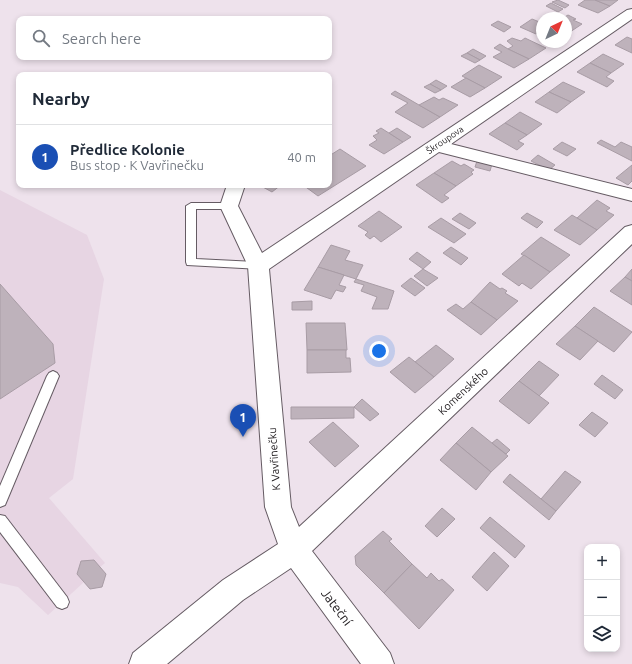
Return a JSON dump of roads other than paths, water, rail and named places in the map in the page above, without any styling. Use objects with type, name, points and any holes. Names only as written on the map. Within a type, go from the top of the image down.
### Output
[{"type":"street","name":"Škroupova","points":[[258,266],[632,13]]},
{"type":"street","points":[[436,146],[632,195]]},
{"type":"street","points":[[229,206],[235,188]]},
{"type":"street","name":"K Vavřinečku","points":[[229,206],[258,266],[263,311],[278,506],[294,550]]},
{"type":"street","name":"Komenského","points":[[294,550],[632,232]]},
{"type":"street","points":[[144,664],[233,590],[294,550]]},
{"type":"street","name":"Jateční","points":[[294,550],[379,664]]},
{"type":"lane","points":[[229,206],[191,206],[192,262],[258,266]]},
{"type":"lane","points":[[0,500],[53,376]]},
{"type":"lane","points":[[0,522],[62,602]]},
{"type":"place","name":"Předlice Kolonie","points":[[243,437]]}]
